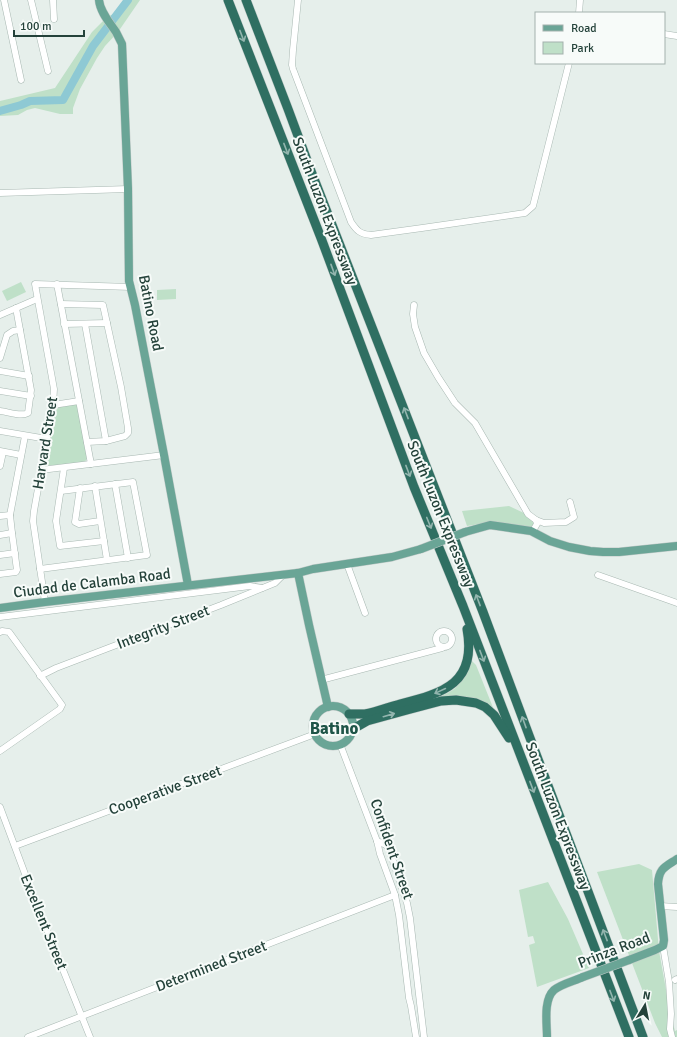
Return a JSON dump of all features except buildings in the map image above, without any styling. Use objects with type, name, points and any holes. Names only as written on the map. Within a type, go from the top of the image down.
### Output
[{"type":"highway","name":"South Luzon Expressway","points":[[228,0],[321,238],[414,487],[463,606],[628,1037]]},
{"type":"highway","name":"South Luzon Expressway","points":[[246,0],[483,612],[643,1037]]},
{"type":"highway","points":[[349,714],[365,714],[423,698],[446,689],[456,681],[464,671],[469,656],[469,640],[463,606]]},
{"type":"highway","points":[[353,729],[367,721],[440,701],[466,701],[485,707],[494,715],[518,750]]},
{"type":"main road","name":"Batino Road","points":[[99,0],[99,4],[106,18],[122,44],[128,189],[129,281],[164,455],[188,585]]},
{"type":"main road","name":"Ciudad de Calamba Road","points":[[0,608],[298,573],[313,569],[392,557],[421,549],[465,532],[490,525],[531,531],[550,541],[569,547],[590,551],[619,552],[677,546]]},
{"type":"main road","points":[[298,573],[328,707]]},
{"type":"main road","points":[[334,706],[340,707],[349,714],[353,724],[353,729],[349,738],[334,746],[323,743],[318,739],[313,726],[315,717],[320,711],[334,706]]},
{"type":"main road","name":"Prinza Road","points":[[547,1037],[547,1005],[549,997],[553,991],[583,977],[663,946],[664,940],[658,884],[659,873],[664,867],[677,859]]},
{"type":"street","points":[[4,0],[21,80]]},
{"type":"street","points":[[31,0],[48,71]]},
{"type":"street","points":[[53,0],[54,19]]},
{"type":"street","points":[[298,0],[292,69],[351,222],[355,230],[363,234],[370,235],[422,228],[525,213],[529,210],[533,206],[569,64]]},
{"type":"street","points":[[579,12],[580,0]]},
{"type":"street","points":[[665,34],[677,36]]},
{"type":"street","points":[[0,193],[128,189]]},
{"type":"street","name":"Harvard Street","points":[[45,602],[34,521],[34,511],[54,396],[53,382],[35,284],[57,284]]},
{"type":"street","points":[[91,464],[57,284],[130,287]]},
{"type":"street","points":[[0,315],[37,300]]},
{"type":"street","points":[[61,304],[103,306],[121,387],[128,432],[125,436],[87,442]]},
{"type":"street","points":[[414,306],[414,327],[424,353],[455,403],[475,423],[528,514],[536,520],[544,523],[566,522],[574,517],[570,502]]},
{"type":"street","points":[[0,411],[26,415],[28,413],[31,396],[29,376],[16,308]]},
{"type":"street","points":[[64,324],[107,323]]},
{"type":"street","points":[[84,324],[106,440]]},
{"type":"street","points":[[0,358],[7,335],[13,331],[20,330]]},
{"type":"street","points":[[0,371],[29,376]]},
{"type":"street","points":[[0,391],[31,396]]},
{"type":"street","points":[[53,405],[79,401]]},
{"type":"street","points":[[0,431],[46,439]]},
{"type":"street","points":[[0,574],[16,572],[17,570],[10,515],[25,436]]},
{"type":"street","points":[[0,466],[1,452],[21,455]]},
{"type":"street","points":[[41,470],[164,455]]},
{"type":"street","points":[[64,468],[56,521],[60,546],[104,541]]},
{"type":"street","points":[[40,569],[147,555],[133,482],[61,491]]},
{"type":"street","points":[[114,484],[128,558]]},
{"type":"street","points":[[95,486],[107,560]]},
{"type":"street","points":[[80,488],[75,522],[79,524],[100,521]]},
{"type":"street","points":[[0,516],[10,515]]},
{"type":"street","points":[[531,531],[537,524],[536,520]]},
{"type":"street","points":[[0,535],[12,533]]},
{"type":"street","points":[[0,555],[14,553]]},
{"type":"street","points":[[347,564],[365,613]]},
{"type":"street","name":"Integrity Street","points":[[40,676],[56,668],[214,608],[275,583],[283,575]]},
{"type":"street","points":[[598,575],[677,603]]},
{"type":"street","points":[[0,617],[250,586],[262,588]]},
{"type":"street","points":[[0,632],[9,632],[62,705],[60,709],[0,751]]},
{"type":"street","points":[[321,680],[442,648]]},
{"type":"street","name":"Cooperative Street","points":[[15,846],[315,734]]},
{"type":"street","name":"Confident Street","points":[[340,744],[377,841],[380,854],[395,895],[399,915],[409,998],[412,1006],[416,1037]]},
{"type":"street","name":"Excellent Street","points":[[0,807],[90,1037]]},
{"type":"street","points":[[377,841],[386,845],[389,849],[407,903],[424,1037]]},
{"type":"street","name":"Determined Street","points":[[28,1037],[395,895]]},
{"type":"street","points":[[660,906],[677,907]]},
{"type":"street","points":[[663,946],[674,1012],[670,1029],[672,1037]]},
{"type":"green space","points":[[128,0],[140,0],[118,32],[105,46],[97,58],[80,89],[73,108],[73,114],[60,114],[35,108],[18,115],[0,116],[0,101],[55,88],[92,32],[107,17],[118,12]]},
{"type":"green space","points":[[21,282],[26,292],[7,301],[2,291]]},
{"type":"green space","points":[[176,289],[176,299],[157,300],[157,290]]},
{"type":"green space","points":[[77,404],[87,458],[85,462],[46,466],[55,408]]},
{"type":"green space","points":[[509,506],[541,521],[534,532],[492,522],[467,526],[462,511]]},
{"type":"green space","points":[[471,660],[476,665],[494,710],[441,696],[453,690],[461,682]]},
{"type":"green space","points":[[639,864],[652,870],[659,951],[671,1017],[675,1031],[677,1030],[677,1037],[662,1037],[655,1023],[597,872]]},
{"type":"green space","points":[[548,882],[568,919],[589,968],[537,987],[529,945],[535,943],[533,936],[528,937],[519,890]]},
{"type":"waterway","points":[[0,111],[30,101],[63,100],[93,46],[128,0]]},
{"type":"district","name":"Batino","points":[[334,728]]}]
